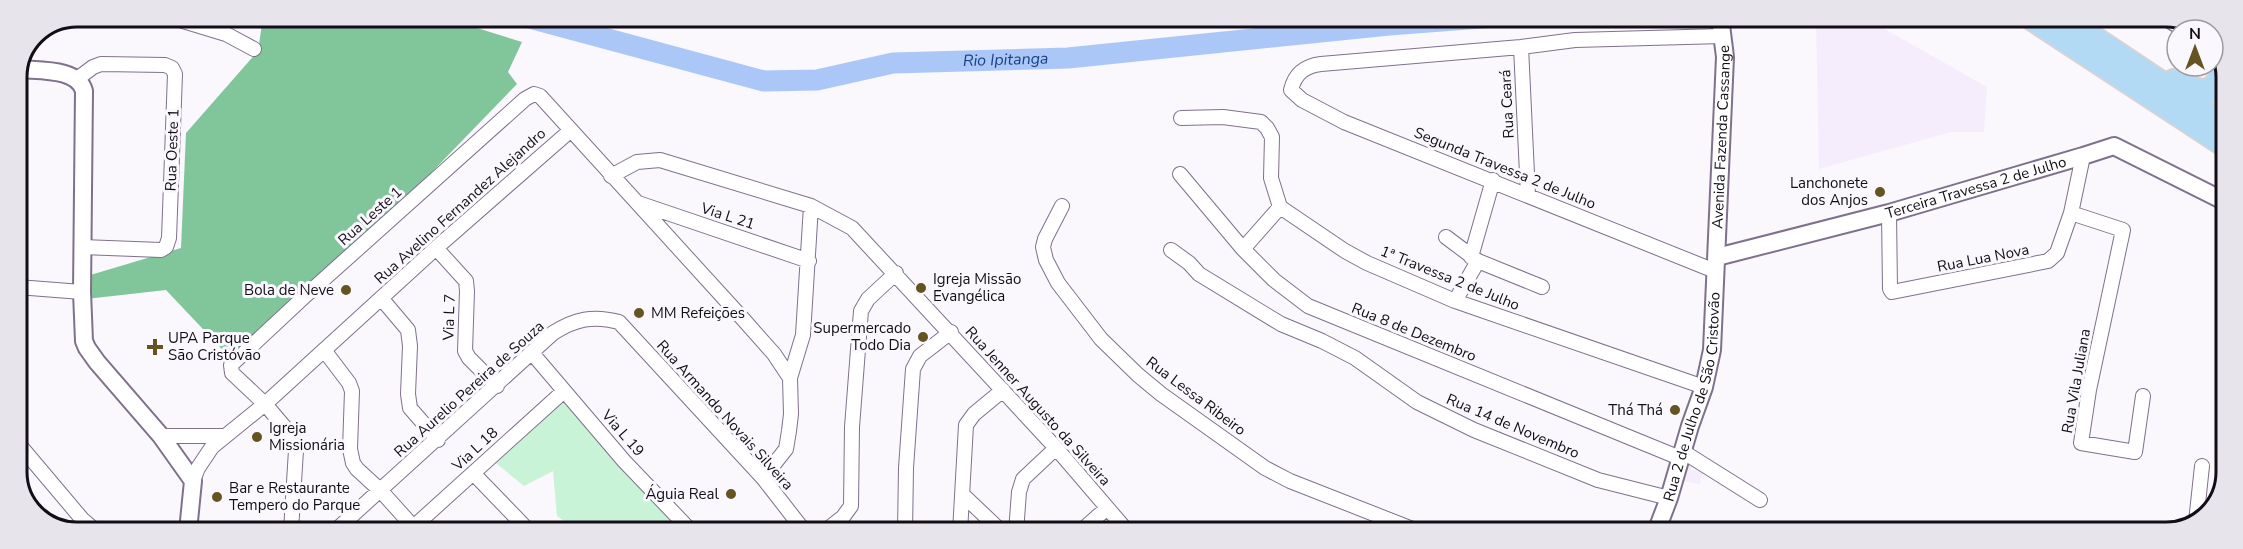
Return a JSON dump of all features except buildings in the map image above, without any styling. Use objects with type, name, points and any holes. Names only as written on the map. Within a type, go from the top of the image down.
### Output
[{"type":"highway","points":[[2045,27],[2216,140]]},
{"type":"highway","points":[[2078,27],[2216,119]]},
{"type":"highway","points":[[2094,27],[2165,74]]},
{"type":"highway","points":[[2170,78],[2200,91],[2210,90],[2216,84]]},
{"type":"highway","points":[[2172,111],[2216,153]]},
{"type":"street","points":[[204,27],[226,34],[254,50]]},
{"type":"street","name":"Avenida Fazenda Cassange","points":[[1716,264],[1725,57],[1722,27]]},
{"type":"street","points":[[1521,47],[1601,38],[1723,36]]},
{"type":"street","name":"Segunda Travessa 2 de Julho","points":[[1521,47],[1315,65],[1303,69],[1291,90],[1294,94],[1344,122],[1528,195],[1716,264]]},
{"type":"street","name":"Rua Ceará","points":[[1521,47],[1528,195]]},
{"type":"street","name":"Rua Oeste 1","points":[[77,79],[101,64],[165,65],[175,74],[169,238],[166,247],[161,250],[82,248]]},
{"type":"street","points":[[28,70],[61,74],[77,79],[82,85],[84,91],[83,334],[87,348],[161,436],[193,481],[190,522]]},
{"type":"street","name":"Rua Leste 1","points":[[265,404],[232,373],[231,365],[326,277],[531,95],[540,96],[571,130]]},
{"type":"street","points":[[1181,118],[1223,117],[1261,122],[1270,132],[1272,137],[1271,178],[1280,207],[1243,249]]},
{"type":"street","points":[[571,130],[774,354],[790,378]]},
{"type":"street","name":"Rua Avelino Fernandez Alejandro","points":[[193,481],[204,457],[225,436],[265,404],[436,248],[571,130]]},
{"type":"street","name":"Terceira Travessa 2 de Julho","points":[[1716,264],[2114,146],[2216,197]]},
{"type":"street","name":"Rua Lua Nova","points":[[1889,213],[1890,289],[1892,292],[2048,261],[2057,253],[2071,213],[2083,156]]},
{"type":"street","name":"Rua Jenner Augusto da Silveira","points":[[611,176],[637,162],[660,160],[811,206],[852,228],[951,332],[1119,522]]},
{"type":"street","name":"Rua 8 de Dezembro","points":[[1180,174],[1243,249],[1274,280],[1308,306],[1681,454],[1760,500]]},
{"type":"street","points":[[1455,301],[1475,259],[1493,180]]},
{"type":"street","name":"Via L 21","points":[[636,203],[809,261]]},
{"type":"street","points":[[763,478],[786,449],[791,414],[790,378],[803,335],[811,206]]},
{"type":"street","name":"Rua Lessa Ribeiro","points":[[1062,206],[1045,238],[1043,247],[1046,260],[1058,283],[1101,339],[1137,375],[1265,468],[1290,481],[1396,522]]},
{"type":"street","name":"1ª Travessa 2 de Julho","points":[[1280,207],[1352,255],[1455,301],[1704,387]]},
{"type":"street","name":"Rua Vila Juliana","points":[[2071,213],[2123,230],[2089,390],[2081,443],[2135,452],[2144,396]]},
{"type":"street","points":[[1446,237],[1475,259],[1542,287]]},
{"type":"street","name":"Via L 7","points":[[436,248],[466,281],[465,351],[497,386]]},
{"type":"street","name":"Rua 14 de Novembro","points":[[1171,250],[1189,263],[1199,274],[1281,324],[1355,358],[1431,409],[1483,434],[1598,480],[1669,498]]},
{"type":"street","name":"Rua 2 de Julho de São Cristovão","points":[[1660,522],[1704,387],[1713,341],[1716,264]]},
{"type":"street","points":[[837,522],[851,506],[852,427],[861,311],[868,299],[896,273]]},
{"type":"street","points":[[27,288],[82,292]]},
{"type":"street","points":[[381,298],[408,330],[410,408],[438,440]]},
{"type":"street","name":"Rua Aurelio Pereira de Souza","points":[[345,522],[553,333],[575,321],[594,317],[619,322]]},
{"type":"street","name":"Rua Armando Novais Silveira","points":[[619,322],[763,478],[797,522]]},
{"type":"street","points":[[905,522],[906,468],[913,369],[920,356],[951,332]]},
{"type":"street","points":[[324,350],[349,383],[353,395],[350,432],[353,463],[357,470],[381,491],[406,522]]},
{"type":"street","name":"Via L 19","points":[[532,353],[624,461],[682,522]]},
{"type":"street","points":[[961,522],[966,425],[974,414],[1003,390]]},
{"type":"street","name":"Via L 18","points":[[421,522],[564,391]]},
{"type":"street","points":[[265,404],[296,443],[292,522]]},
{"type":"street","points":[[161,436],[225,436]]},
{"type":"street","points":[[1017,522],[1019,492],[1023,479],[1056,448]]},
{"type":"street","points":[[27,455],[80,522]]},
{"type":"street","points":[[2197,511],[2202,466]]},
{"type":"street","points":[[473,473],[520,522]]},
{"type":"street","points":[[962,494],[991,522]]},
{"type":"street","points":[[1091,522],[1107,508]]},
{"type":"shaded area","points":[[1816,27],[1881,27],[1987,87],[1984,132],[1951,132],[1819,169]]},
{"type":"shaded area","points":[[1682,463],[1692,465],[1691,470],[1703,472],[1700,484],[1678,480]]},
{"type":"green space","points":[[262,27],[474,27],[522,42],[508,72],[517,84],[337,270],[236,364],[166,290],[86,299],[87,276],[181,248],[186,133],[258,51]]},
{"type":"green space","points":[[568,390],[676,522],[565,522],[557,516],[553,471],[524,486],[491,459]]},
{"type":"waterway","name":"Rio Ipitanga","points":[[563,27],[764,81],[817,80],[893,63],[1068,58],[1370,27]]},
{"type":"place","name":"Lanchonete dos Anjos","points":[[1880,192]]},
{"type":"place","name":"Igreja Missão Evangélica","points":[[921,288]]},
{"type":"place","name":"Bola de Neve","points":[[346,290]]},
{"type":"place","name":"MM Refeições","points":[[639,313]]},
{"type":"place","name":"Supermercado Todo Dia","points":[[923,337]]},
{"type":"place","name":"UPA Parque São Cristóvão","points":[[155,347]]},
{"type":"place","name":"Thá Thá","points":[[1675,410]]},
{"type":"place","name":"Igreja Missionária","points":[[257,437]]},
{"type":"place","name":"Águia Real","points":[[731,494]]},
{"type":"place","name":"Bar e Restaurante Tempero do Parque","points":[[217,497]]}]
